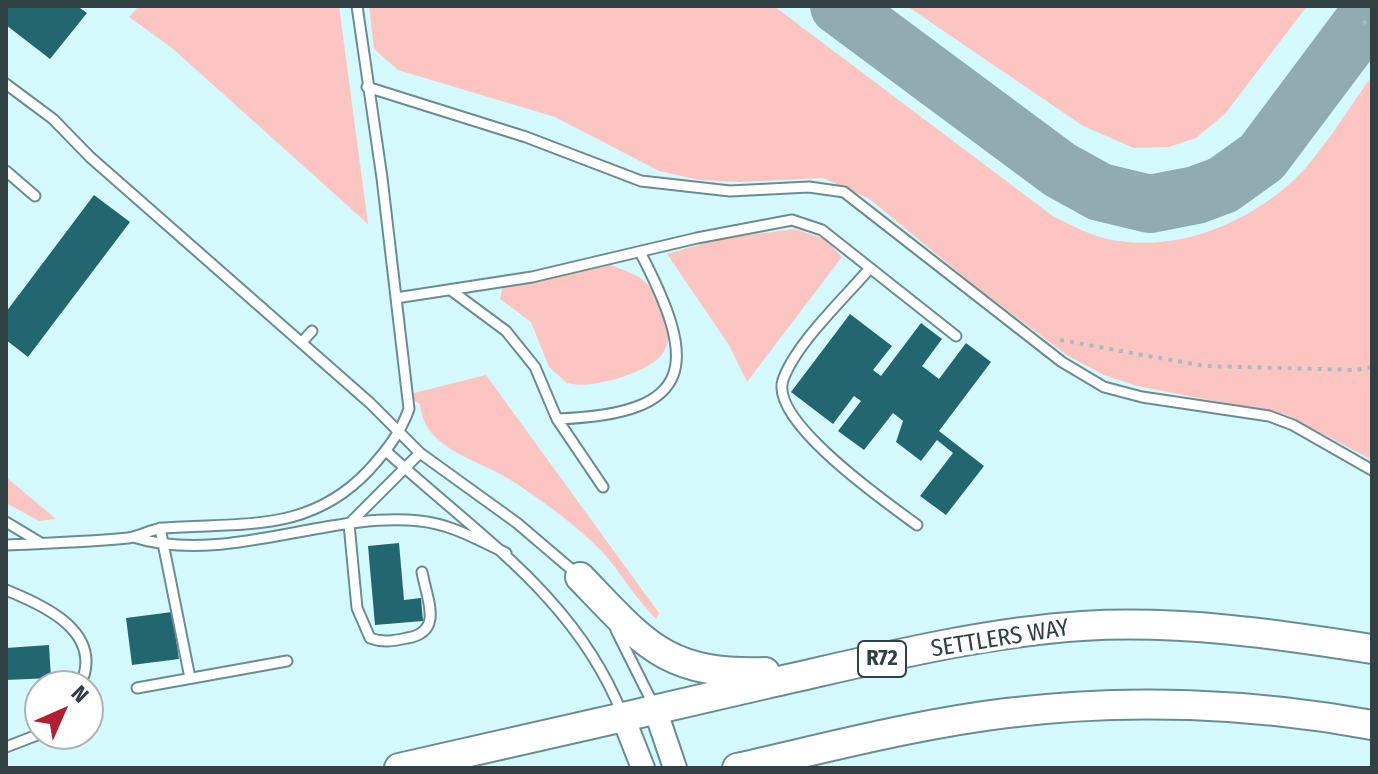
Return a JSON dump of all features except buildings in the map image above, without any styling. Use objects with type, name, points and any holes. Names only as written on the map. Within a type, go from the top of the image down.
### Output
[{"type":"main road","points":[[580,577],[659,652],[697,669],[727,673],[848,666]]},
{"type":"main road","name":"SETTLERS WAY","points":[[399,768],[848,666],[996,638],[1082,626],[1175,625],[1271,634],[1372,649]]},
{"type":"main road","points":[[737,768],[913,729],[1007,713],[1067,708],[1279,710],[1372,725]]},
{"type":"street","points":[[655,709],[675,768]]},
{"type":"street","points":[[623,717],[643,768]]},
{"type":"lane","points":[[6,545],[133,537],[160,528],[255,524],[311,511],[344,494],[399,433],[409,409],[357,6]]},
{"type":"lane","points":[[6,84],[53,119],[101,166],[302,342],[420,453],[517,523],[580,577],[629,651],[655,709]]},
{"type":"lane","points":[[367,87],[526,137],[641,181],[730,191],[809,187],[844,192],[1062,362],[1104,387],[1142,397],[1269,416],[1293,425],[1372,470]]},
{"type":"lane","points":[[6,171],[35,196]]},
{"type":"lane","points":[[396,298],[452,291],[792,220],[822,230],[956,336]]},
{"type":"lane","points":[[557,419],[637,408],[668,390],[676,374],[675,329],[640,252]]},
{"type":"lane","points":[[870,268],[791,361],[781,384],[786,404],[808,434],[917,525]]},
{"type":"lane","points":[[452,291],[506,331],[535,367],[557,419],[603,487]]},
{"type":"lane","points":[[302,342],[312,331]]},
{"type":"lane","points":[[386,451],[506,553],[554,600],[601,666],[623,717]]},
{"type":"lane","points":[[349,524],[420,453]]},
{"type":"lane","points":[[133,537],[162,546],[296,535],[349,524],[421,521],[446,525],[506,553]]},
{"type":"lane","points":[[6,522],[41,543]]},
{"type":"lane","points":[[349,524],[357,608],[370,638],[382,642],[422,636],[428,631],[430,622],[422,572]]},
{"type":"lane","points":[[160,528],[190,678]]},
{"type":"lane","points":[[6,590],[44,604],[80,638],[87,657],[84,670]]},
{"type":"lane","points":[[137,688],[287,661]]},
{"type":"path","points":[[1363,21],[1372,29]]},
{"type":"path","points":[[1026,332],[1110,352],[1204,366],[1356,370],[1372,367]]},
{"type":"shaded area","points":[[139,6],[339,6],[368,224],[172,48],[129,17]]},
{"type":"shaded area","points":[[369,6],[774,6],[1054,217],[1098,236],[1130,242],[1182,239],[1207,232],[1254,210],[1295,179],[1315,157],[1372,76],[1372,460],[1287,415],[1137,386],[1104,375],[1068,356],[980,290],[868,198],[823,178],[741,182],[699,180],[659,171],[555,117],[398,70],[374,49]]},
{"type":"shaded area","points":[[907,6],[1307,6],[1225,114],[1196,138],[1169,147],[1134,148],[1083,126]]},
{"type":"shaded area","points":[[795,229],[825,239],[842,257],[747,382],[729,345],[667,254],[718,239]]},
{"type":"shaded area","points":[[609,264],[631,273],[652,290],[668,326],[666,348],[652,364],[616,379],[592,384],[567,383],[549,367],[531,322],[500,299],[503,285]]},
{"type":"shaded area","points":[[486,375],[659,613],[656,619],[606,556],[573,525],[521,487],[441,442],[423,419],[420,404],[413,400],[414,393]]},
{"type":"shaded area","points":[[6,477],[56,519],[39,521],[6,503]]},
{"type":"taxiway","points":[[839,6],[1060,170],[1100,192],[1150,204],[1196,195],[1223,185],[1262,157],[1372,10]]}]
